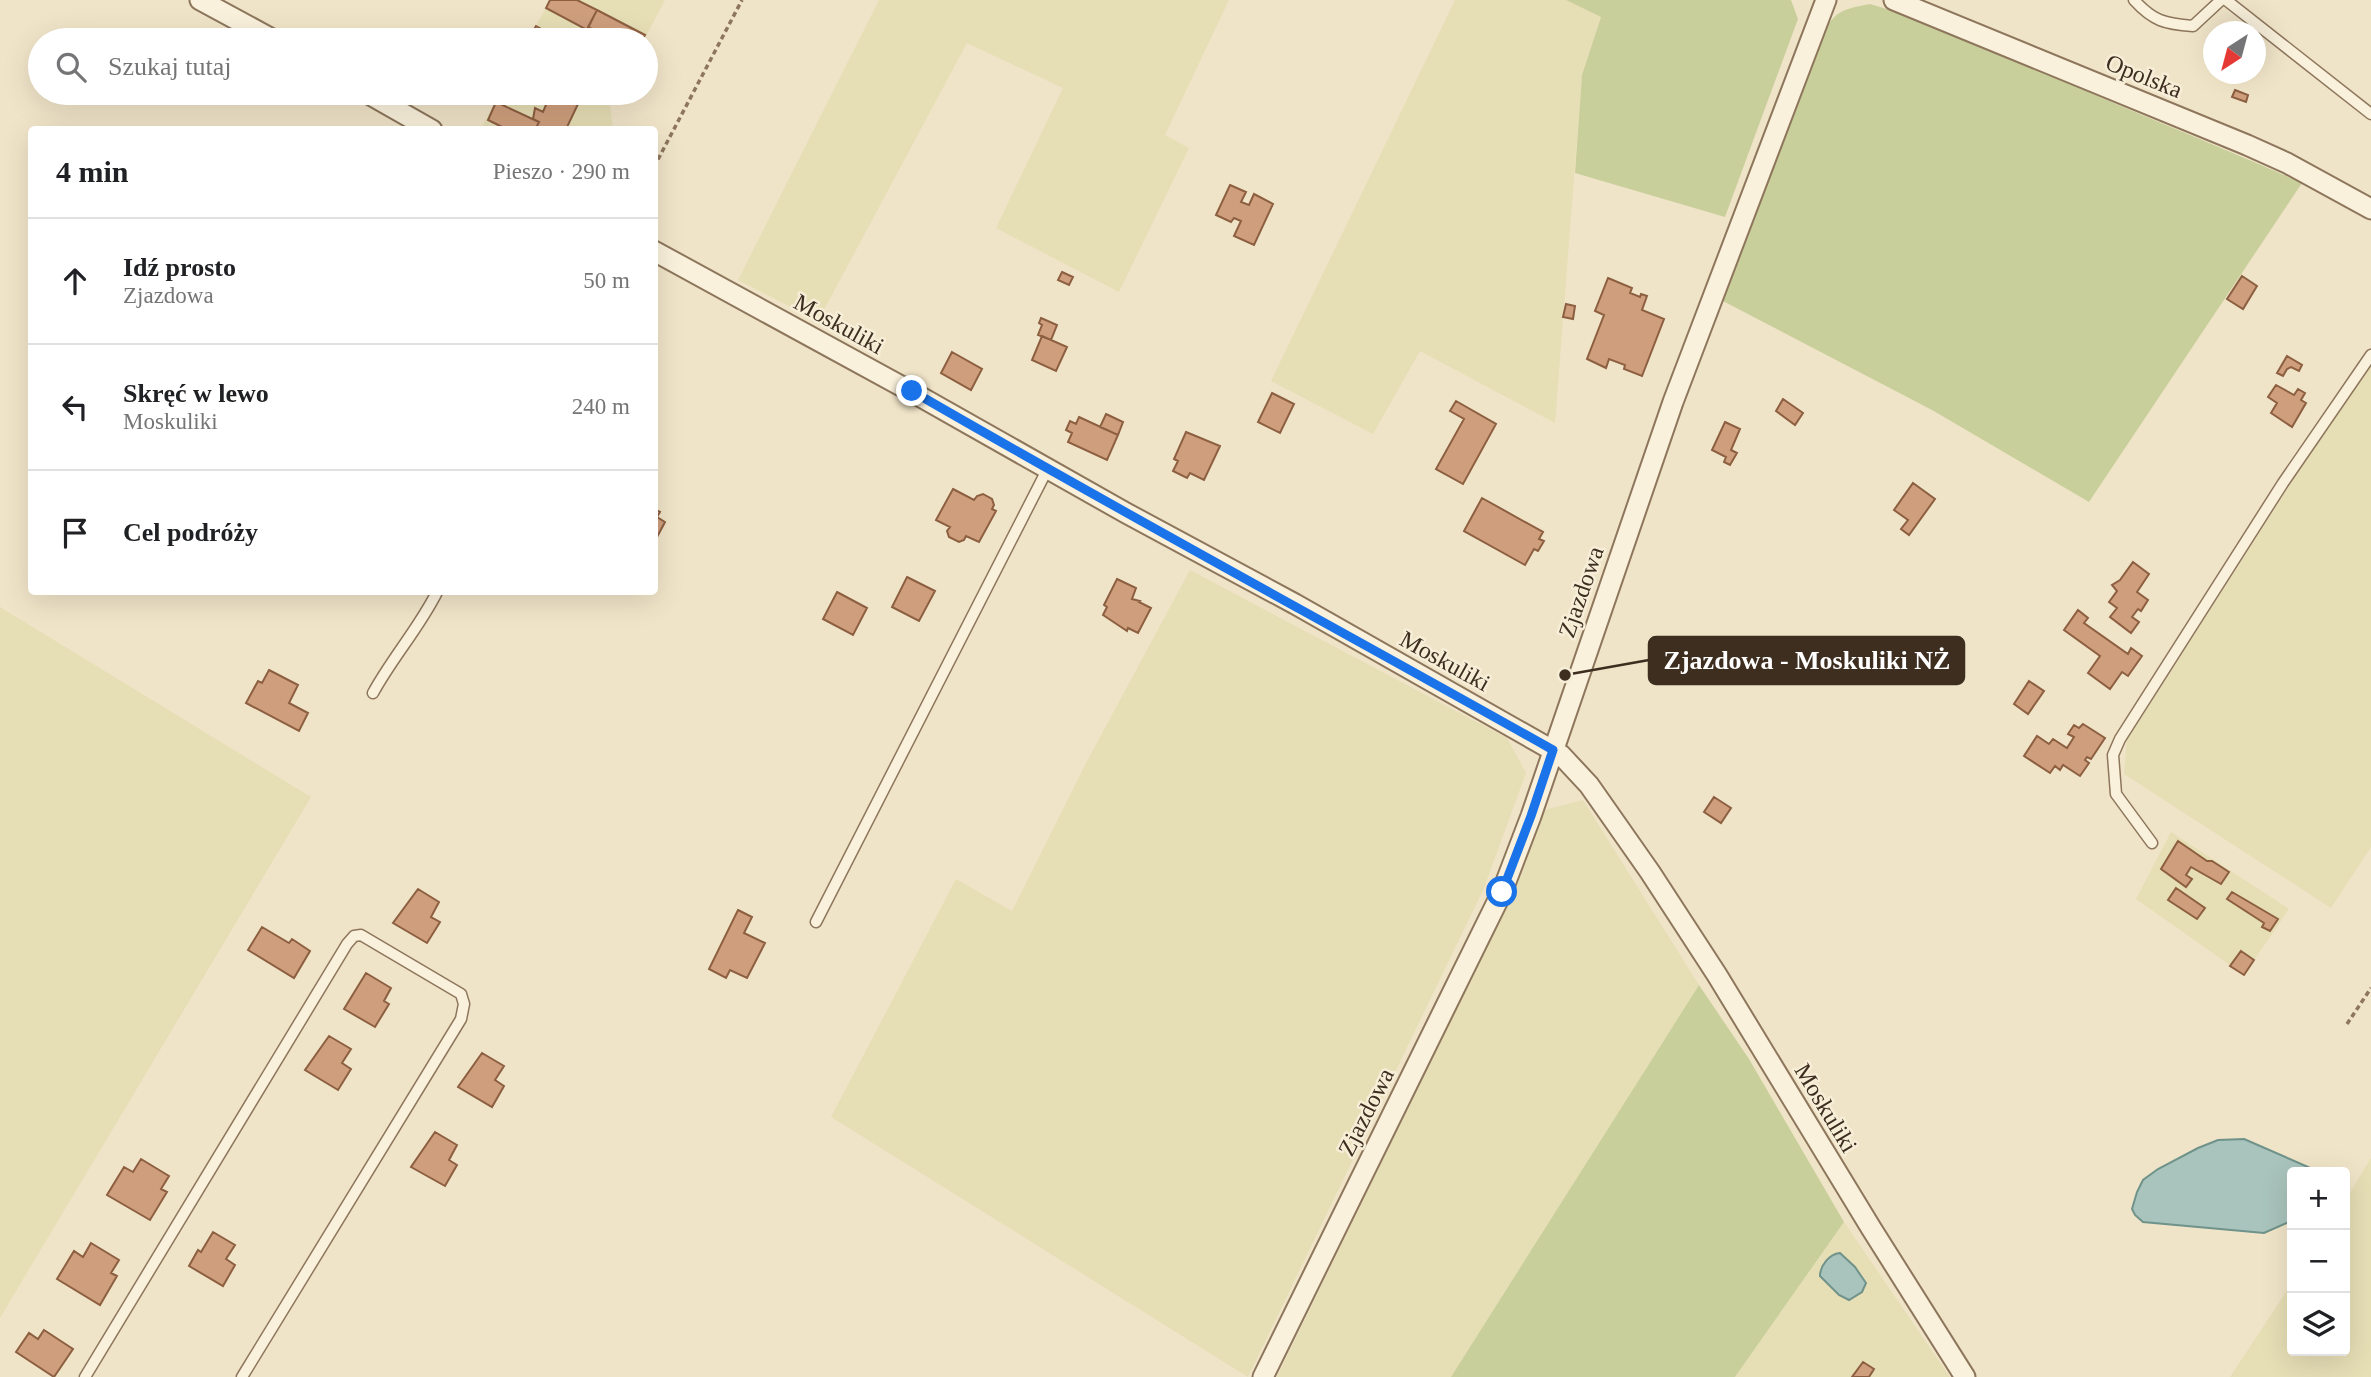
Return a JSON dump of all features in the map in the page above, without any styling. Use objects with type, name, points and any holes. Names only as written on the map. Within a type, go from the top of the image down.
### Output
[{"type":"street","points":[[200,0],[252,28]]},
{"type":"street","name":"Zjazdowa","points":[[1263,1377],[1489,921],[1531,816],[1677,390],[1826,0]]},
{"type":"street","name":"Opolska","points":[[1894,0],[2247,145],[2287,163],[2371,209]]},
{"type":"street","points":[[383,105],[408,124]]},
{"type":"street","name":"Moskuliki","points":[[658,253],[912,391],[1047,470],[1295,604],[1553,750],[1577,770],[1650,872],[1717,975],[1965,1377]]},
{"type":"lane","points":[[2134,0],[2143,10],[2165,24],[2193,26],[2224,0],[2371,114]]},
{"type":"lane","points":[[2152,843],[2116,794],[2113,755],[2120,739],[2283,483],[2371,355]]},
{"type":"lane","points":[[816,922],[1047,470]]},
{"type":"lane","points":[[373,693],[435,595]]},
{"type":"lane","points":[[85,1377],[347,944],[354,936],[362,935],[461,995],[464,1004],[461,1018],[242,1377]]},
{"type":"path","points":[[658,159],[742,0]]},
{"type":"path","points":[[2347,1024],[2371,988]]},
{"type":"shaded area","points":[[550,0],[665,0],[650,28],[535,28]]},
{"type":"shaded area","points":[[879,0],[1229,0],[1165,135],[1189,148],[1119,292],[996,228],[1063,88],[967,43],[818,321],[738,280]]},
{"type":"shaded area","points":[[1455,0],[1566,0],[1601,17],[1582,75],[1555,423],[1420,351],[1373,434],[1271,381]]},
{"type":"shaded area","points":[[494,105],[610,105],[613,126],[482,126]]},
{"type":"shaded area","points":[[2371,358],[2371,847],[2331,908],[2124,774],[2127,740]]},
{"type":"shaded area","points":[[1190,570],[1507,738],[1526,773],[1484,888],[1248,1377],[831,1117],[956,879],[1012,911],[1085,765]]},
{"type":"shaded area","points":[[0,607],[311,797],[0,1318]]},
{"type":"shaded area","points":[[1583,800],[1699,985],[1451,1377],[1277,1377],[1512,894],[1544,810]]},
{"type":"shaded area","points":[[2171,832],[2289,909],[2244,975],[2136,899]]},
{"type":"shaded area","points":[[2371,1158],[2371,1377],[2230,1377],[2287,1291],[2287,1356],[2350,1356],[2350,1193]]},
{"type":"shaded area","points":[[1844,1222],[1950,1377],[1735,1377]]},
{"type":"green space","points":[[1566,0],[1791,0],[1798,19],[1725,217],[1575,173],[1582,75],[1601,17]]},
{"type":"green space","points":[[1870,4],[1945,30],[2302,183],[2089,502],[1932,410],[1721,300],[1820,39],[1839,13]]},
{"type":"green space","points":[[1699,985],[1749,1059],[1844,1222],[1735,1377],[1451,1377]]},
{"type":"water","points":[[2244,1139],[2308,1167],[2287,1167],[2287,1223],[2264,1233],[2143,1222],[2135,1215],[2132,1209],[2143,1180],[2158,1169],[2218,1140]]},
{"type":"water","points":[[1840,1253],[1855,1267],[1866,1283],[1862,1292],[1849,1300],[1839,1295],[1820,1276],[1826,1261]]},
{"type":"building","points":[[550,0],[577,0],[597,10],[588,28],[583,28],[546,8]]},
{"type":"building","points":[[597,10],[632,28],[590,28],[588,27]]},
{"type":"building","points":[[2235,90],[2248,95],[2246,102],[2232,97]]},
{"type":"building","points":[[495,105],[502,105],[539,122],[537,126],[500,126],[488,120]]},
{"type":"building","points":[[546,105],[578,105],[567,126],[537,126],[539,122],[533,119],[535,108],[543,112]]},
{"type":"building","points":[[1230,185],[1246,192],[1241,202],[1249,205],[1254,194],[1273,204],[1254,245],[1234,236],[1241,221],[1234,218],[1231,222],[1216,215]]},
{"type":"building","points":[[1062,272],[1073,277],[1069,285],[1058,280]]},
{"type":"building","points":[[2242,276],[2257,286],[2243,309],[2227,299]]},
{"type":"building","points":[[1608,278],[1632,288],[1630,293],[1640,297],[1641,294],[1647,296],[1642,310],[1664,319],[1642,376],[1609,359],[1606,368],[1587,359],[1604,315],[1595,311]]},
{"type":"building","points":[[1566,304],[1575,306],[1573,319],[1563,317]]},
{"type":"building","points":[[1041,318],[1057,325],[1051,340],[1038,335],[1042,325],[1039,323]]},
{"type":"building","points":[[1042,336],[1067,347],[1056,371],[1032,360]]},
{"type":"building","points":[[952,352],[982,369],[971,390],[941,373]]},
{"type":"building","points":[[2287,356],[2302,365],[2299,371],[2291,367],[2287,369],[2283,376],[2277,373]]},
{"type":"building","points":[[2276,385],[2294,395],[2298,389],[2305,393],[2301,400],[2306,403],[2292,427],[2271,413],[2277,403],[2268,397]]},
{"type":"building","points":[[1272,393],[1294,404],[1280,433],[1258,422]]},
{"type":"building","points":[[1783,399],[1803,413],[1795,425],[1776,411]]},
{"type":"building","points":[[1456,401],[1496,424],[1463,484],[1436,469],[1464,419],[1450,411]]},
{"type":"building","points":[[1106,414],[1123,422],[1118,435],[1100,427]]},
{"type":"building","points":[[1079,417],[1118,435],[1107,460],[1068,442],[1072,433],[1066,430],[1070,421],[1076,424]]},
{"type":"building","points":[[1725,422],[1740,429],[1731,450],[1737,453],[1730,465],[1724,462],[1726,457],[1712,450]]},
{"type":"building","points":[[1186,432],[1220,446],[1204,480],[1190,473],[1187,478],[1173,471],[1178,461],[1174,459]]},
{"type":"building","points":[[1913,483],[1935,499],[1909,535],[1901,529],[1908,520],[1894,510]]},
{"type":"building","points":[[953,489],[974,500],[983,494],[992,499],[992,509],[996,511],[979,542],[966,536],[959,542],[949,537],[947,531],[950,527],[936,520]]},
{"type":"building","points":[[1482,498],[1543,532],[1539,539],[1544,541],[1538,551],[1534,549],[1525,565],[1464,531]]},
{"type":"building","points":[[658,518],[665,522],[658,535]]},
{"type":"building","points":[[2133,562],[2149,574],[2137,592],[2148,600],[2141,611],[2138,609],[2132,617],[2139,622],[2131,633],[2110,617],[2117,608],[2109,602],[2117,591],[2112,585],[2120,580]]},
{"type":"building","points":[[907,577],[935,591],[919,621],[892,607]]},
{"type":"building","points":[[1117,579],[1136,588],[1132,599],[1151,608],[1138,633],[1128,628],[1127,631],[1103,615],[1107,607],[1104,605]]},
{"type":"building","points":[[837,592],[867,608],[853,635],[823,619]]},
{"type":"building","points":[[2078,610],[2088,618],[2084,623],[2128,654],[2131,648],[2142,656],[2128,676],[2122,672],[2110,689],[2088,673],[2100,656],[2064,630]]},
{"type":"building","points":[[269,670],[298,685],[289,703],[308,713],[299,731],[246,703],[258,681],[262,683]]},
{"type":"building","points":[[2029,681],[2044,691],[2028,714],[2014,704]]},
{"type":"building","points":[[2083,724],[2105,738],[2091,759],[2087,757],[2085,760],[2089,763],[2080,776],[2063,765],[2060,770],[2055,766],[2050,773],[2024,756],[2037,736],[2049,744],[2053,739],[2067,748],[2074,737],[2068,734],[2074,725],[2079,728]]},
{"type":"building","points":[[1714,797],[1731,808],[1721,823],[1704,812]]},
{"type":"building","points":[[2178,841],[2229,872],[2221,884],[2191,867],[2186,875],[2192,879],[2186,887],[2161,869]]},
{"type":"building","points":[[2176,888],[2205,908],[2197,919],[2168,900]]},
{"type":"building","points":[[418,889],[439,902],[431,917],[440,922],[427,943],[393,923]]},
{"type":"building","points":[[2232,892],[2278,919],[2270,931],[2262,927],[2264,923],[2227,899]]},
{"type":"building","points":[[738,910],[752,917],[744,933],[765,943],[747,978],[730,970],[726,978],[709,969]]},
{"type":"building","points":[[262,927],[289,943],[292,939],[310,951],[294,978],[248,950]]},
{"type":"building","points":[[2241,951],[2254,960],[2244,975],[2230,966]]},
{"type":"building","points":[[366,973],[391,988],[384,1001],[389,1004],[375,1027],[344,1009]]},
{"type":"building","points":[[329,1036],[351,1049],[342,1063],[351,1069],[338,1090],[305,1070]]},
{"type":"building","points":[[482,1053],[504,1066],[495,1080],[504,1086],[492,1107],[458,1087]]},
{"type":"building","points":[[435,1132],[457,1145],[449,1160],[457,1165],[445,1186],[411,1167]]},
{"type":"building","points":[[141,1159],[169,1176],[161,1189],[167,1192],[150,1220],[107,1195],[124,1167],[133,1172]]},
{"type":"building","points":[[213,1232],[235,1245],[226,1259],[235,1265],[223,1286],[189,1266]]},
{"type":"building","points":[[91,1243],[119,1260],[111,1273],[117,1276],[100,1305],[57,1279],[74,1251],[83,1257]]},
{"type":"building","points":[[44,1330],[73,1349],[54,1377],[16,1352],[29,1333],[38,1339]]},
{"type":"building","points":[[1863,1362],[1874,1369],[1869,1377],[1852,1377]]},
{"type":"place","name":"Zjazdowa - Moskuliki NŻ","points":[[1565,675]]},
{"type":"route","points":[[912,391],[1047,470],[1295,604],[1553,750],[1502,892]]}]
